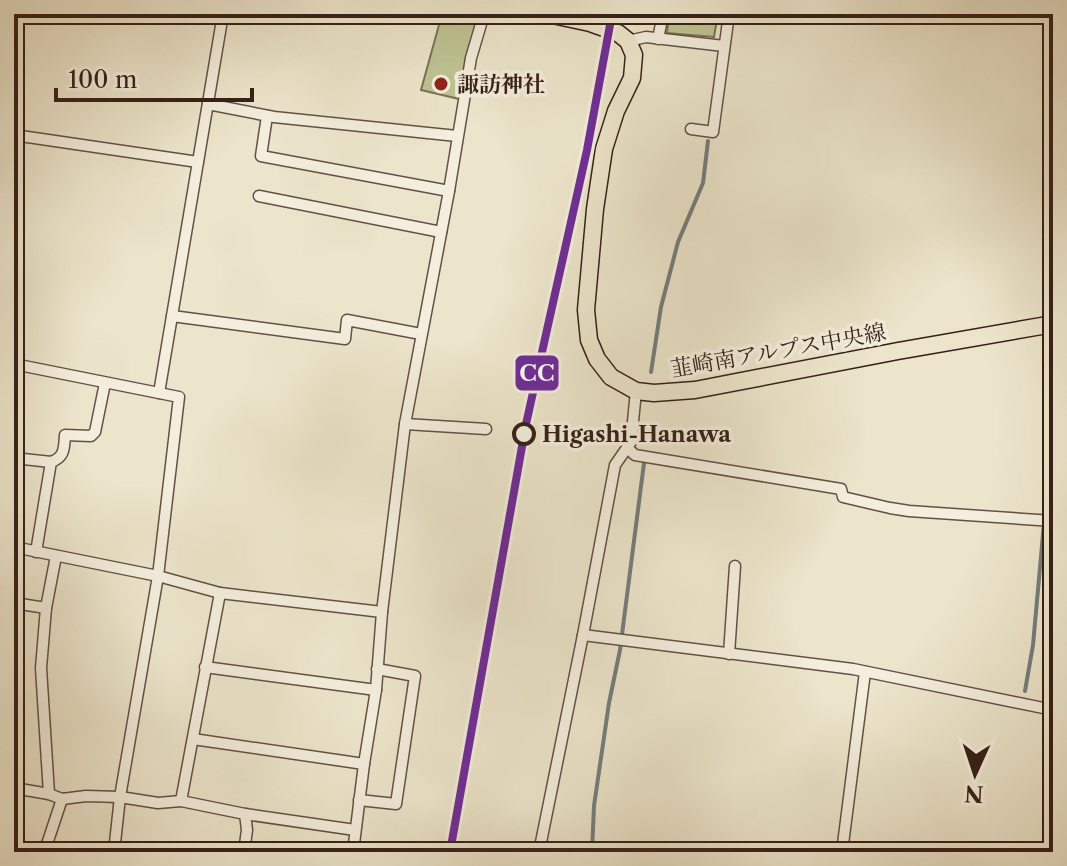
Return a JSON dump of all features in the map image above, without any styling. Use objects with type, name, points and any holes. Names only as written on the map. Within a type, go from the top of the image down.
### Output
[{"type":"main road","points":[[548,14],[618,33],[628,41],[634,55],[632,78],[616,111],[604,149],[586,310],[589,340],[597,359],[611,377],[636,391]]},
{"type":"main road","name":"韮崎南アルプス中央線","points":[[636,391],[695,390],[1053,324]]},
{"type":"street","points":[[159,393],[223,14]]},
{"type":"street","points":[[353,852],[376,690],[382,612],[405,424],[471,58],[484,14]]},
{"type":"street","points":[[658,39],[663,14]]},
{"type":"street","points":[[691,129],[713,132],[729,14]]},
{"type":"street","points":[[628,41],[646,37],[724,46]]},
{"type":"street","points":[[208,104],[267,116],[457,136]]},
{"type":"street","points":[[267,116],[261,156],[449,191]]},
{"type":"street","points":[[14,135],[198,162]]},
{"type":"street","points":[[259,196],[441,232]]},
{"type":"street","points":[[172,316],[345,339],[347,320],[421,334]]},
{"type":"street","points":[[14,364],[179,397],[158,576],[120,797],[114,852]]},
{"type":"street","points":[[14,458],[51,462],[63,453],[65,435],[91,436],[95,432],[105,383]]},
{"type":"street","points":[[539,852],[615,465],[631,442],[636,391]]},
{"type":"street","points":[[405,424],[486,429]]},
{"type":"street","points":[[627,448],[635,455],[841,489],[843,497],[890,508],[1046,521]]},
{"type":"street","points":[[36,552],[51,462]]},
{"type":"street","points":[[14,547],[158,576],[220,593],[382,612]]},
{"type":"street","points":[[49,794],[41,668],[46,608],[56,556]]},
{"type":"street","points":[[729,654],[735,566]]},
{"type":"street","points":[[181,801],[220,593]]},
{"type":"street","points":[[14,603],[46,608]]},
{"type":"street","points":[[583,635],[865,672],[1053,710]]},
{"type":"street","points":[[205,667],[376,690]]},
{"type":"street","points":[[359,800],[396,804],[415,676],[377,669]]},
{"type":"street","points":[[842,852],[865,672]]},
{"type":"street","points":[[193,739],[364,764]]},
{"type":"street","points":[[14,788],[62,799],[86,796],[158,803],[181,801],[355,830]]},
{"type":"street","points":[[38,852],[47,844],[62,799]]},
{"type":"street","points":[[244,852],[247,830],[245,814]]},
{"type":"green space","points":[[442,14],[478,14],[459,99],[421,90]]},
{"type":"green space","points":[[669,14],[718,14],[714,37],[667,33]]},
{"type":"waterway","points":[[722,20],[723,14]]},
{"type":"waterway","points":[[651,372],[661,307],[678,242],[703,183],[708,141]]},
{"type":"waterway","points":[[592,852],[594,806],[620,650],[644,463]]},
{"type":"waterway","points":[[1025,691],[1033,645],[1044,523]]},
{"type":"transit line","name":"CC","points":[[450,852],[526,424],[587,150],[612,14]]},
{"type":"place","name":"諏訪神社","points":[[441,84]]},
{"type":"place","name":"Higashi-Hanawa","points":[[524,434]]}]
